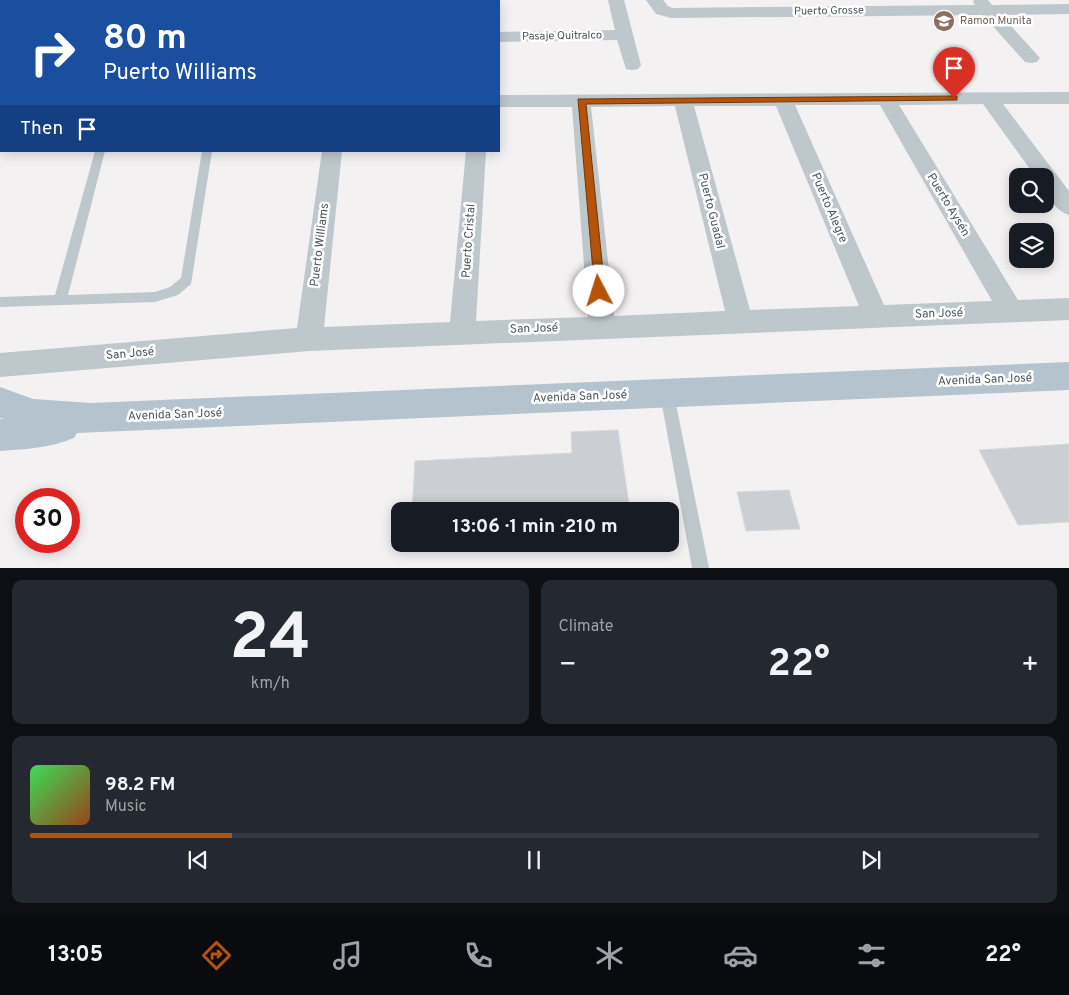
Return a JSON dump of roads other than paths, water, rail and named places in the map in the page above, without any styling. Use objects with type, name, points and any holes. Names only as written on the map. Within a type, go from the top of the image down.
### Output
[{"type":"main road","name":"Avenida San José","points":[[0,402],[15,410],[35,416],[91,418],[1069,376]]},
{"type":"main road","name":"Avenida San José","points":[[0,435],[47,431],[91,418]]},
{"type":"street","points":[[616,0],[632,65]]},
{"type":"street","name":"Puerto Grosse","points":[[654,0],[662,10],[671,13],[790,6],[887,5],[984,5],[1069,9]]},
{"type":"street","points":[[984,5],[1031,58]]},
{"type":"street","name":"Pasaje Quitralco","points":[[500,37],[625,35]]},
{"type":"street","points":[[988,98],[1069,207]]},
{"type":"street","points":[[500,102],[1069,98]]},
{"type":"street","name":"Puerto Aysén","points":[[886,99],[1011,311]]},
{"type":"street","name":"Puerto Guadal","points":[[683,100],[740,321]]},
{"type":"street","name":"Puerto Alegre","points":[[783,100],[876,316]]},
{"type":"street","points":[[581,101],[602,326]]},
{"type":"street","name":"Puerto Williams","points":[[308,339],[332,152]]},
{"type":"street","name":"Puerto Cristal","points":[[462,332],[476,152]]},
{"type":"street","name":"San José","points":[[0,365],[308,339],[1069,309]]},
{"type":"lane","points":[[60,300],[100,152]]},
{"type":"lane","points":[[0,302],[155,297],[174,291],[188,280],[207,152]]},
{"type":"lane","points":[[667,394],[701,568]]},
{"type":"place","name":"Ramon Munita","points":[[944,21]]}]
